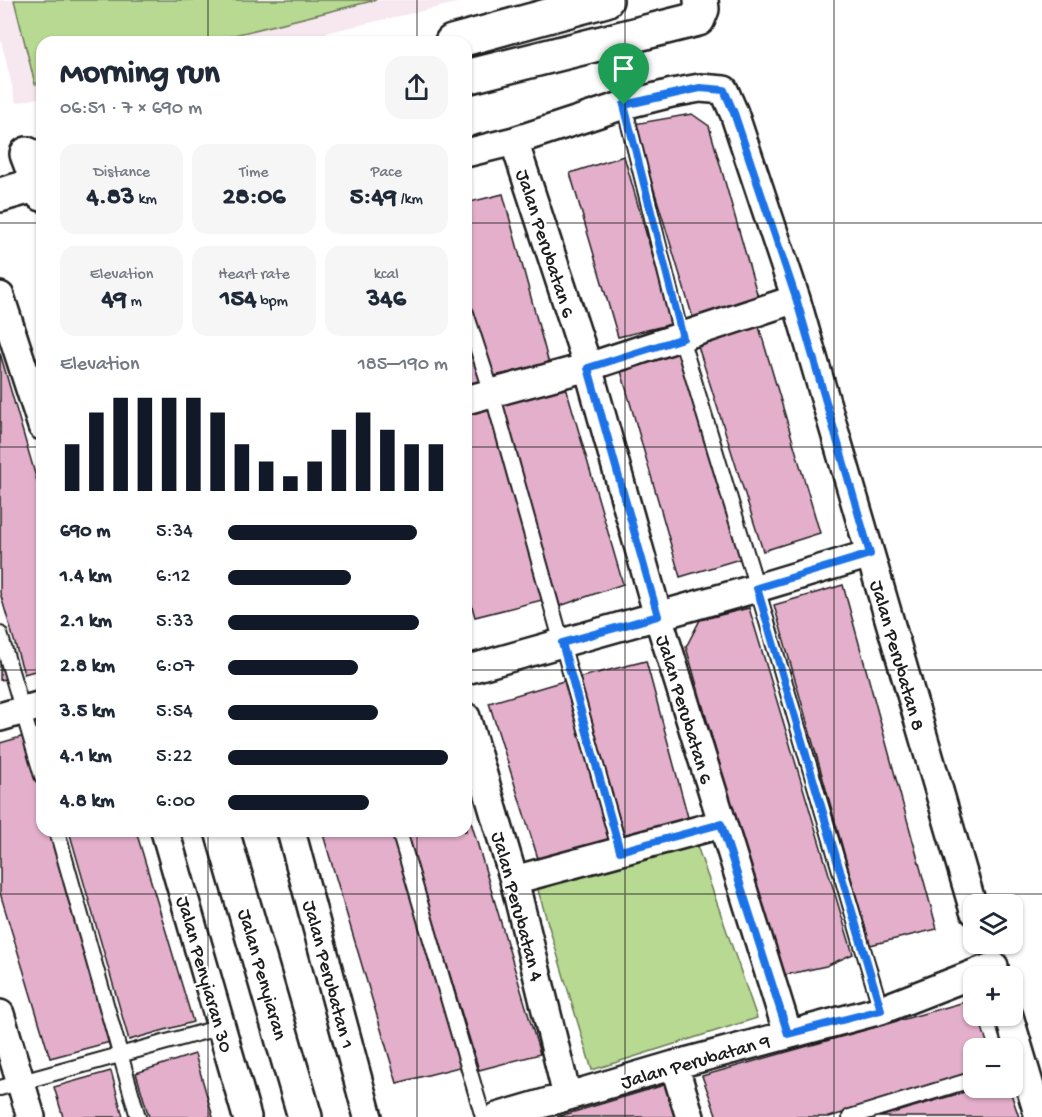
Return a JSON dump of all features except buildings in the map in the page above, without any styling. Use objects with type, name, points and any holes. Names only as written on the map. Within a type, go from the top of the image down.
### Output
[{"type":"main road","points":[[472,37],[606,0]]},
{"type":"main road","points":[[472,76],[698,19],[702,9],[701,0]]},
{"type":"main road","points":[[23,155],[36,178]]},
{"type":"main road","points":[[0,195],[36,188]]},
{"type":"main road","name":"Jalan Penyiaran","points":[[224,837],[305,1117]]},
{"type":"street","name":"Jalan Perubatan 8","points":[[624,105],[700,88],[724,90],[734,113],[796,298],[969,894]]},
{"type":"street","points":[[472,152],[514,141],[624,105]]},
{"type":"street","name":"Jalan Perubatan 6","points":[[514,141],[588,368],[658,616],[788,1034]]},
{"type":"street","points":[[1,296],[36,407]]},
{"type":"street","points":[[479,397],[588,368],[683,338],[796,298]]},
{"type":"street","points":[[472,668],[870,554]]},
{"type":"street","name":"Jalan Perubatan 4","points":[[472,737],[514,880],[567,1096]]},
{"type":"street","points":[[514,880],[721,824]]},
{"type":"street","name":"Jalan Penyiaran 30","points":[[167,837],[247,1117]]},
{"type":"street","name":"Jalan Perubatan 1","points":[[293,837],[368,1117]]},
{"type":"street","name":"Jalan Perubatan 9","points":[[497,1117],[674,1065],[881,1010],[992,962]]},
{"type":"street","points":[[0,1014],[10,1086],[31,1117]]},
{"type":"street","points":[[674,1065],[690,1117]]},
{"type":"street","points":[[1023,1077],[1039,1117]]},
{"type":"lane","points":[[624,105],[683,338],[881,1010]]},
{"type":"lane","points":[[472,352],[479,397],[562,643],[620,851]]},
{"type":"lane","points":[[0,634],[36,756]]},
{"type":"lane","points":[[59,837],[138,1117]]},
{"type":"lane","points":[[401,837],[483,1117]]},
{"type":"lane","points":[[10,1086],[221,1028]]},
{"type":"lane","points":[[850,1117],[963,1082]]},
{"type":"shaded area","points":[[0,0],[470,0],[311,36],[36,36],[36,98],[16,103],[0,36]]},
{"type":"green space","points":[[14,0],[376,0],[230,36],[36,36],[35,84]]},
{"type":"green space","points":[[694,837],[757,1018],[592,1070],[537,887]]},
{"type":"route","points":[[700,88],[724,90],[734,113],[796,298],[870,554],[757,588],[881,1010],[788,1034],[721,824],[620,851],[562,643],[658,616],[588,368],[683,338],[624,105],[700,88]]}]
